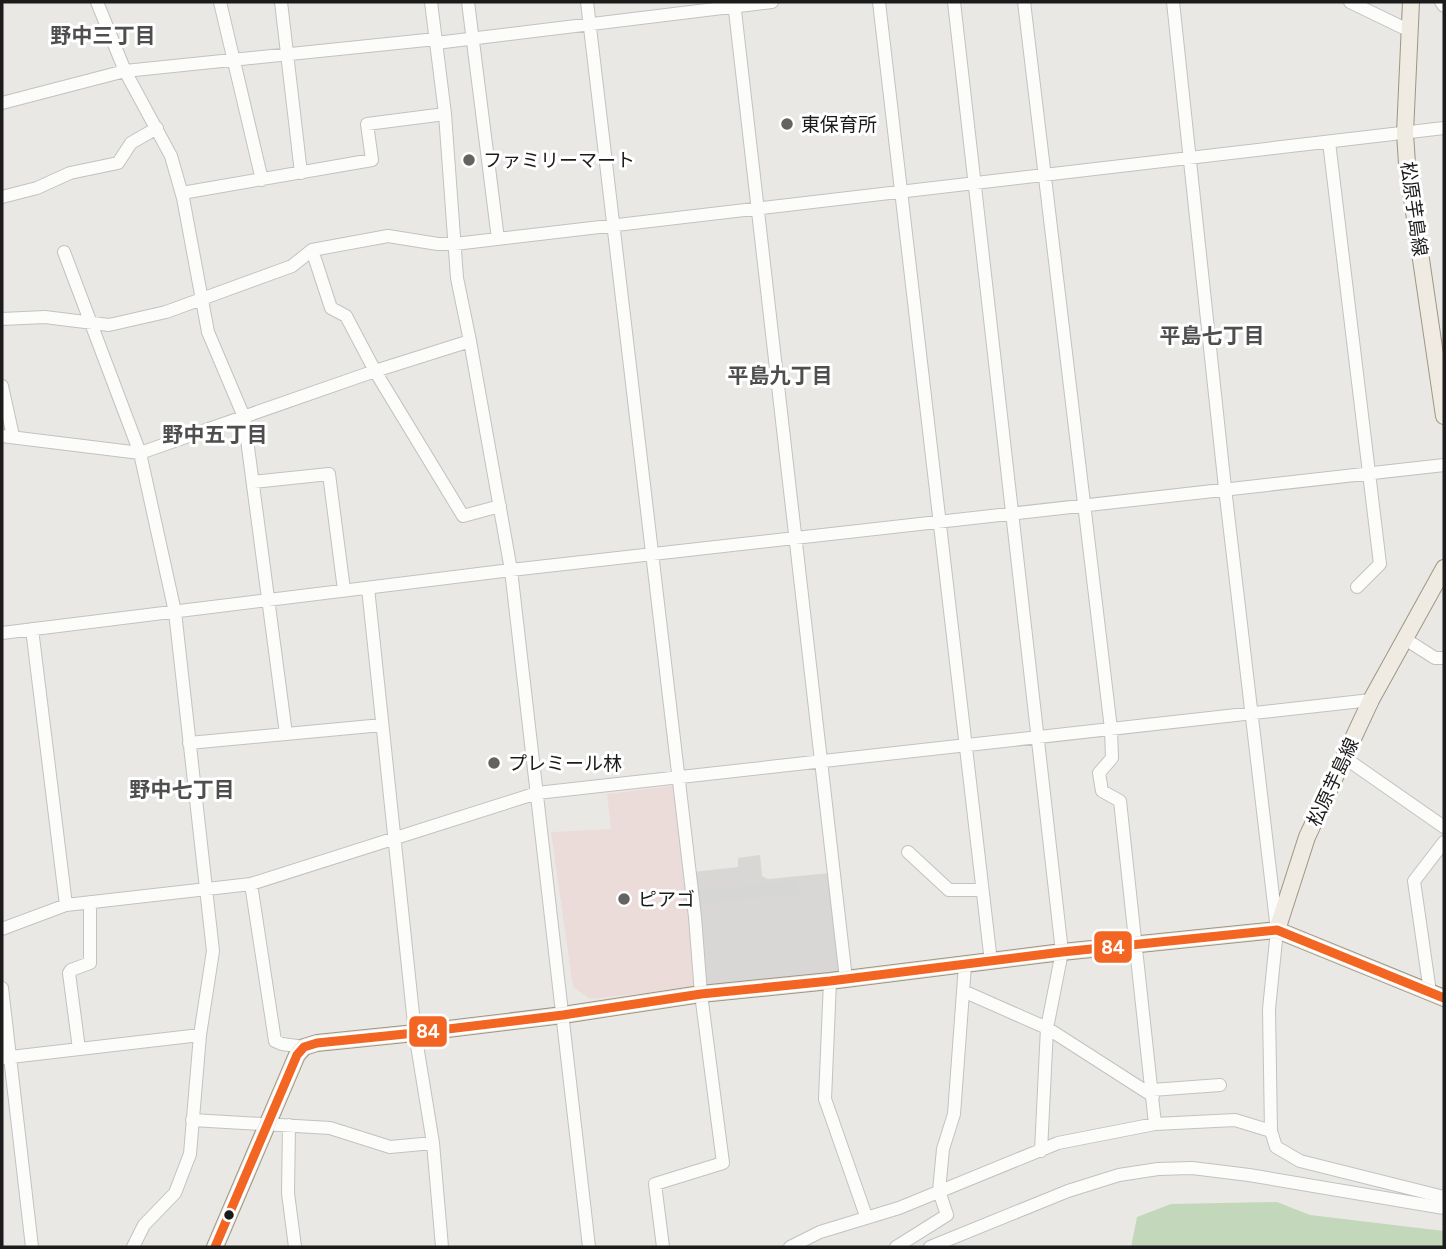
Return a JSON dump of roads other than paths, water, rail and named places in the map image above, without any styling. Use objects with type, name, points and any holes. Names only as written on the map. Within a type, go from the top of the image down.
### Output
[{"type":"main road","name":"松原芋島線","points":[[1411,2],[1405,133],[1407,164],[1444,416]]},
{"type":"main road","name":"松原芋島線","points":[[1277,930],[1298,858],[1371,700],[1444,568]]},
{"type":"main road","points":[[215,1247],[297,1055],[304,1046],[317,1043],[563,1015],[701,994],[991,962],[1062,951],[1277,930],[1437,995]]},
{"type":"street","points":[[97,2],[125,71],[171,156],[182,193],[208,332],[244,417],[286,734]]},
{"type":"street","points":[[220,2],[262,180]]},
{"type":"street","points":[[281,2],[301,173]]},
{"type":"street","points":[[431,2],[445,114],[457,278],[511,569],[589,1247]]},
{"type":"street","points":[[468,2],[498,239]]},
{"type":"street","points":[[587,2],[695,917],[701,994],[723,1163],[654,1184],[663,1247]]},
{"type":"street","points":[[2,103],[125,71],[473,38],[734,4],[772,2]]},
{"type":"street","points":[[879,2],[991,962]]},
{"type":"street","points":[[954,2],[1062,951],[1047,1028],[1041,1151]]},
{"type":"street","points":[[1024,2],[1111,729],[1112,758],[1099,772],[1102,791],[1120,801],[1155,1124]]},
{"type":"street","points":[[1173,2],[1225,488],[1277,930],[1269,1009],[1271,1131],[1276,1147],[1300,1161],[1444,1197]]},
{"type":"street","points":[[1350,2],[1410,31]]},
{"type":"street","points":[[1441,2],[1444,6]]},
{"type":"street","points":[[734,4],[821,761],[838,980],[825,1099],[866,1216]]},
{"type":"street","points":[[182,193],[372,160],[367,124],[445,114]]},
{"type":"street","points":[[2,197],[37,188],[70,173],[118,163],[131,143],[157,128]]},
{"type":"street","points":[[2,319],[45,317],[109,326],[166,312],[292,266],[312,250],[388,236],[455,244],[1444,128]]},
{"type":"street","points":[[1329,142],[1380,565],[1357,587]]},
{"type":"street","points":[[312,250],[331,308],[346,316],[375,370],[463,516],[500,506]]},
{"type":"street","points":[[65,251],[140,453],[175,612],[213,951],[200,1035],[190,1154],[175,1193],[144,1225],[133,1247]]},
{"type":"street","points":[[2,386],[7,436],[140,453],[375,370],[470,341]]},
{"type":"street","points":[[2,633],[511,569],[1444,465]]},
{"type":"street","points":[[253,482],[329,474],[344,590]]},
{"type":"street","points":[[368,587],[415,1033],[433,1143],[442,1247]]},
{"type":"street","points":[[32,629],[66,905]]},
{"type":"street","points":[[1405,639],[1435,657],[1444,657]]},
{"type":"street","points":[[2,929],[66,905],[251,884],[537,793],[1371,700]]},
{"type":"street","points":[[189,743],[382,725]]},
{"type":"street","points":[[1345,758],[1444,827]]},
{"type":"street","points":[[1437,995],[1414,881],[1444,842]]},
{"type":"street","points":[[908,852],[949,890],[982,890]]},
{"type":"street","points":[[251,884],[275,1041],[304,1046]]},
{"type":"street","points":[[79,1049],[69,973],[90,963],[90,902]]},
{"type":"street","points":[[896,1247],[947,1215],[939,1191],[943,1149],[954,1114],[965,965]]},
{"type":"street","points":[[2,988],[5,1058],[32,1247]]},
{"type":"street","points":[[963,991],[1047,1028],[1152,1093],[1220,1084]]},
{"type":"street","points":[[5,1058],[200,1035]]},
{"type":"street","points":[[192,1120],[330,1128],[390,1147],[433,1143]]},
{"type":"street","points":[[790,1247],[820,1232],[866,1216],[900,1208],[1058,1143],[1155,1124],[1235,1120],[1271,1131]]},
{"type":"street","points":[[289,1125],[288,1194],[295,1247]]},
{"type":"street","points":[[930,1247],[1068,1191],[1119,1175],[1158,1169],[1192,1168],[1249,1175],[1444,1208]]},
{"type":"place","name":"東保育所","points":[[787,124]]},
{"type":"place","name":"ファミリーマート","points":[[469,160]]},
{"type":"place","name":"プレミール林","points":[[494,763]]},
{"type":"place","name":"ピアゴ","points":[[624,899]]},
{"type":"district","name":"野中三丁目","points":[[103,35]]},
{"type":"district","name":"平島七丁目","points":[[1212,335]]},
{"type":"district","name":"平島九丁目","points":[[780,375]]},
{"type":"district","name":"野中五丁目","points":[[215,434]]},
{"type":"district","name":"野中七丁目","points":[[182,789]]}]
